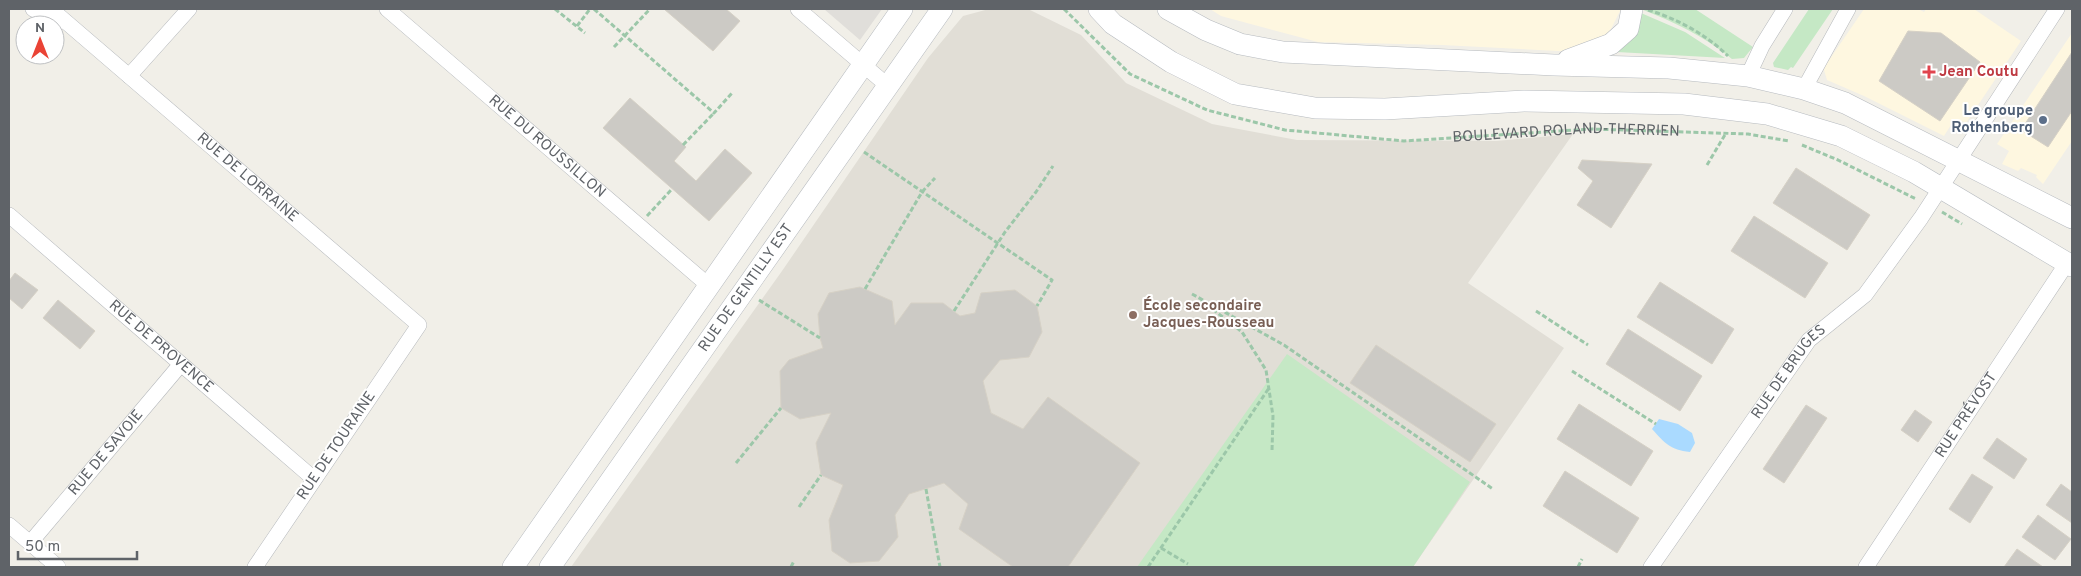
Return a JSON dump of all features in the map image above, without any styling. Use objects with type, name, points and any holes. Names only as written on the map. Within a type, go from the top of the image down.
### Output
[{"type":"main road","points":[[514,567],[708,285],[902,9]]},
{"type":"main road","name":"RUE DE GENTILLY EST","points":[[550,567],[942,9]]},
{"type":"main road","name":"BOULEVARD ROLAND-THERRIEN","points":[[1099,9],[1113,24],[1171,62],[1235,94],[1315,108],[1385,109],[1524,101],[1684,104],[1767,114],[1841,136],[1914,172],[1935,197],[2070,265]]},
{"type":"main road","points":[[1168,9],[1206,30],[1240,44],[1283,52],[1554,65],[1669,68],[1748,76],[1804,88],[1845,103],[2072,218]]},
{"type":"main road","points":[[1554,65],[1611,44],[1628,29],[1632,9]]},
{"type":"street","name":"RUE DE LORRAINE","points":[[33,9],[76,30]]},
{"type":"street","name":"RUE DE LORRAINE","points":[[51,9],[419,325]]},
{"type":"street","points":[[129,76],[189,9]]},
{"type":"street","name":"RUE DU ROUSSILLON","points":[[387,9],[708,285]]},
{"type":"street","points":[[798,9],[888,86]]},
{"type":"street","points":[[1748,76],[1762,46],[1785,9]]},
{"type":"street","points":[[1804,88],[1848,9]]},
{"type":"street","name":"RUE DE BRUGES","points":[[1651,567],[1809,340],[1865,295],[1935,197],[2057,9]]},
{"type":"street","name":"RUE DE PROVENCE","points":[[9,215],[314,479]]},
{"type":"street","name":"RUE PRÉVOST","points":[[1866,567],[2070,265]]},
{"type":"street","name":"RUE DE TOURAINE","points":[[254,567],[419,325]]},
{"type":"street","name":"RUE DE SAVOIE","points":[[30,543],[181,364]]},
{"type":"street","points":[[9,525],[58,567]]},
{"type":"path","points":[[555,9],[584,33]]},
{"type":"path","points":[[576,26],[590,9]]},
{"type":"path","points":[[594,9],[714,113]]},
{"type":"path","points":[[614,47],[650,9]]},
{"type":"path","name":"BOULEVARD ROLAND-THERRIEN","points":[[1063,9],[1130,74],[1207,110],[1285,130],[1404,141],[1592,129],[1748,134],[1796,143],[1838,160],[1905,195],[1935,197],[1966,226]]},
{"type":"path","points":[[1642,9],[1665,15],[1716,44],[1748,76]]},
{"type":"path","points":[[683,145],[733,92]]},
{"type":"path","points":[[1707,165],[1726,133]]},
{"type":"path","points":[[850,140],[922,192],[1052,280],[1037,306]]},
{"type":"path","points":[[954,311],[1053,166]]},
{"type":"path","points":[[865,289],[922,192],[935,178]]},
{"type":"path","points":[[639,225],[672,189]]},
{"type":"path","points":[[744,292],[820,338]]},
{"type":"path","points":[[1272,451],[1274,416],[1266,370],[1242,332],[1192,294],[1284,345],[1493,489]]},
{"type":"path","points":[[1536,311],[1588,345]]},
{"type":"path","points":[[1572,371],[1656,424]]},
{"type":"path","points":[[1148,567],[1269,388]]},
{"type":"path","points":[[736,463],[781,408]]},
{"type":"path","points":[[799,507],[821,475]]},
{"type":"path","points":[[926,488],[940,567]]},
{"type":"path","points":[[1161,548],[1188,564]]},
{"type":"path","points":[[1578,567],[1582,559]]},
{"type":"path","points":[[791,567],[794,561]]},
{"type":"shaded area","points":[[824,9],[882,9],[860,40]]},
{"type":"shaded area","name":"École secondaire Jacques-Rousseau","points":[[989,9],[1028,9],[1081,35],[1126,83],[1212,124],[1297,140],[1496,141],[1573,134],[1468,283],[1564,348],[1413,567],[571,567],[782,271],[928,58],[963,16]]},
{"type":"shaded area","points":[[1210,9],[1621,9],[1604,43],[1577,52],[1442,45],[1318,42],[1221,16]]},
{"type":"shaded area","points":[[1864,9],[1918,9],[1924,12],[1926,9],[1974,9],[2021,41],[1966,123],[1962,121],[1958,129],[1951,125],[1944,136],[1864,96],[1827,80],[1824,70],[1825,66]]},
{"type":"shaded area","points":[[2072,33],[2072,141],[2043,184],[2036,177],[2037,175],[2021,168],[2018,171],[2002,164],[2009,151],[1997,144]]},
{"type":"green space","points":[[1641,9],[1695,9],[1753,47],[1744,58],[1732,59],[1711,43],[1688,30]]},
{"type":"green space","points":[[1809,9],[1833,9],[1793,68],[1791,67],[1788,70],[1774,67],[1773,63]]},
{"type":"green space","points":[[1641,13],[1685,32],[1725,58],[1617,52],[1636,30]]},
{"type":"green space","points":[[1287,354],[1470,482],[1413,567],[1137,567]]},
{"type":"water","points":[[1659,419],[1678,424],[1692,433],[1695,443],[1690,452],[1677,450],[1664,442],[1652,429]]},
{"type":"building","points":[[664,9],[726,9],[740,21],[713,51]]},
{"type":"building","name":"Jean Coutu","points":[[1908,31],[1941,33],[1980,62],[1940,121],[1879,81]]},
{"type":"building","points":[[2072,52],[2072,111],[2048,147],[2021,130]]},
{"type":"building","points":[[630,98],[686,147],[674,161],[696,181],[725,149],[752,173],[709,221],[603,128]]},
{"type":"building","points":[[1582,160],[1652,164],[1611,228],[1577,205],[1593,181],[1578,168]]},
{"type":"building","points":[[1796,168],[1870,215],[1847,250],[1773,203]]},
{"type":"building","points":[[1754,216],[1828,263],[1805,298],[1731,251]]},
{"type":"building","points":[[15,273],[38,290],[22,309],[9,298],[9,281]]},
{"type":"building","points":[[1660,282],[1734,329],[1712,364],[1637,317]]},
{"type":"building","points":[[860,287],[892,301],[895,325],[911,303],[943,303],[960,316],[975,313],[981,293],[1015,290],[1037,306],[1042,332],[1029,357],[1000,360],[983,381],[991,413],[1023,429],[1048,397],[1140,463],[1068,567],[1013,567],[959,529],[968,504],[944,483],[909,494],[895,515],[898,537],[879,561],[850,563],[832,551],[829,520],[843,485],[821,475],[816,443],[831,413],[800,419],[781,408],[780,371],[789,360],[823,348],[820,338],[818,314],[829,293]]},
{"type":"building","points":[[58,300],[95,331],[80,349],[43,318]]},
{"type":"building","points":[[1628,329],[1702,376],[1680,411],[1606,364]]},
{"type":"building","points":[[1376,345],[1496,424],[1470,462],[1350,383]]},
{"type":"building","points":[[1579,404],[1653,451],[1631,486],[1557,439]]},
{"type":"building","points":[[1806,405],[1827,418],[1784,483],[1763,469]]},
{"type":"building","points":[[1915,410],[1932,422],[1918,442],[1901,430]]},
{"type":"building","points":[[1997,438],[2027,459],[2014,479],[1983,458]]},
{"type":"building","points":[[1565,471],[1639,518],[1617,553],[1543,506]]},
{"type":"building","points":[[1972,474],[1993,487],[1970,523],[1949,509]]},
{"type":"building","points":[[2061,484],[2072,492],[2072,523],[2046,505]]},
{"type":"building","points":[[2038,515],[2071,539],[2055,560],[2022,537]]},
{"type":"building","points":[[2017,549],[2043,567],[2004,567]]},
{"type":"place","name":"Jean Coutu","points":[[1929,72]]},
{"type":"place","name":"Le groupe Rothenberg","points":[[2043,120]]},
{"type":"place","name":"École secondaire Jacques-Rousseau","points":[[1133,315]]}]
